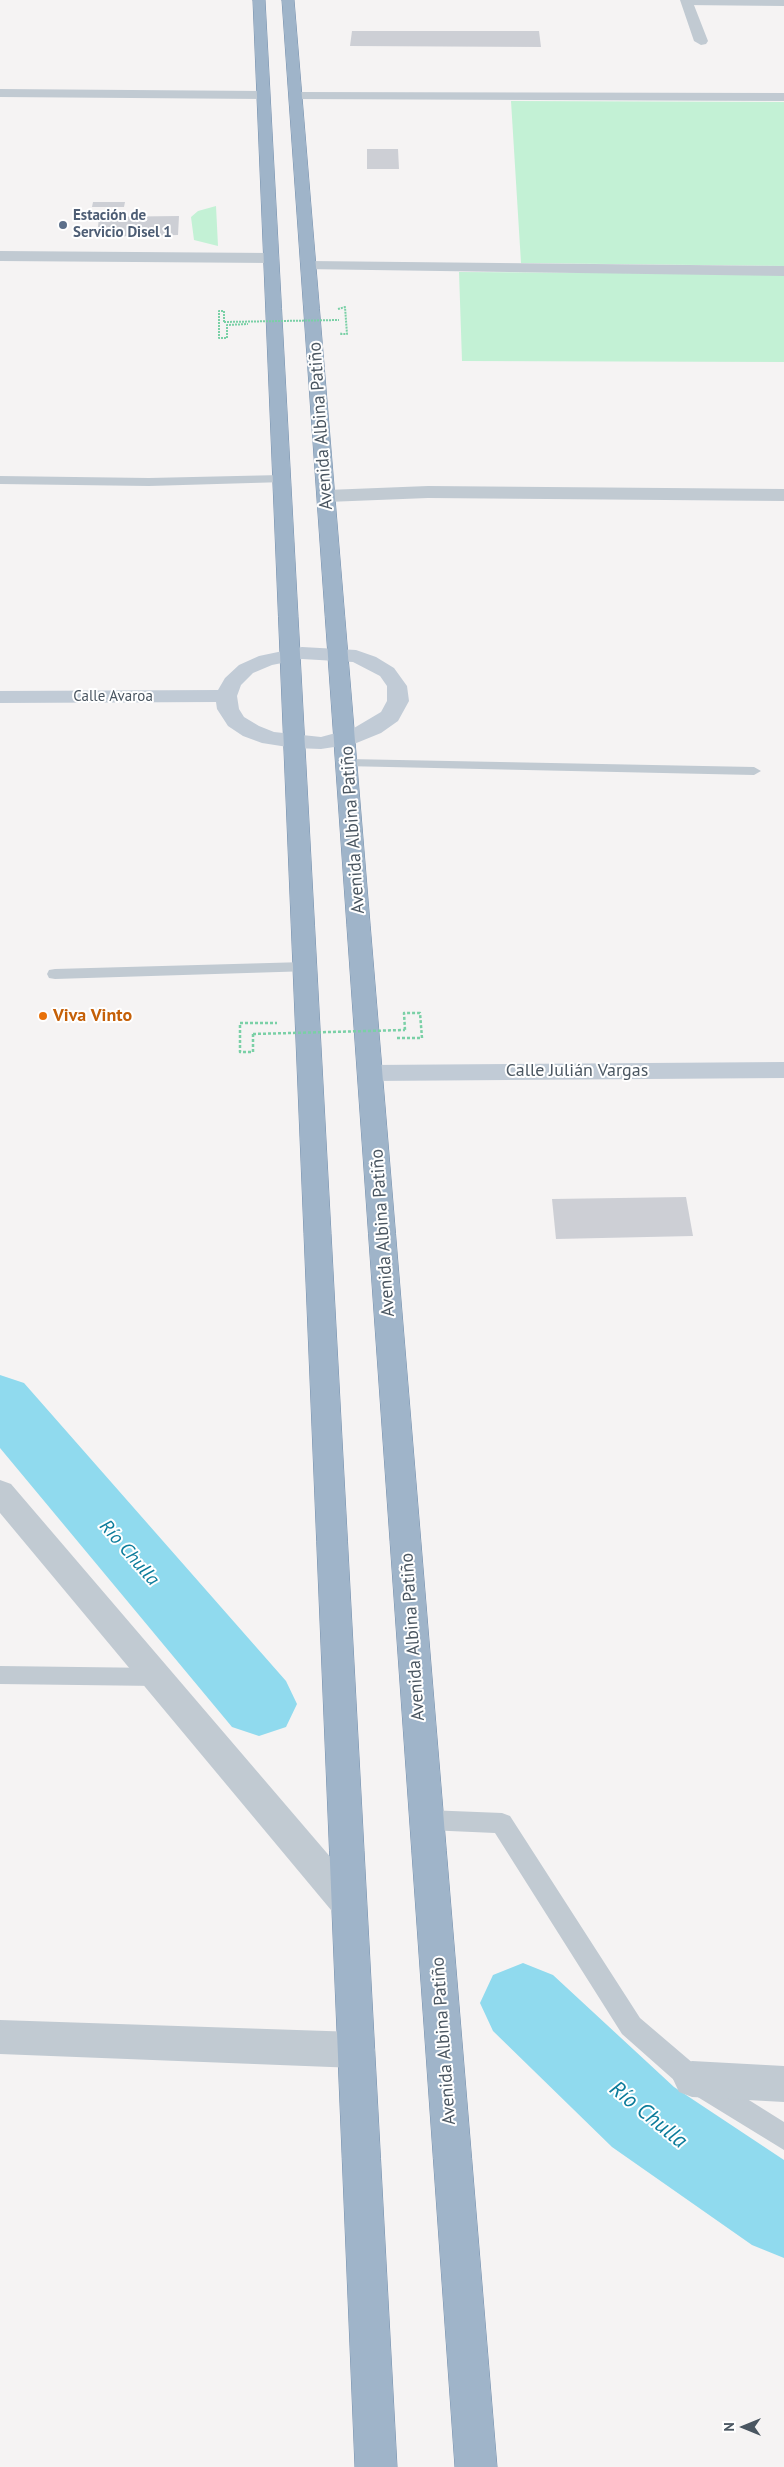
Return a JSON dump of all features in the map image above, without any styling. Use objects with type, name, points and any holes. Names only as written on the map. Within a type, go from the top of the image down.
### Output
[{"type":"highway","points":[[258,0],[376,2467]]},
{"type":"highway","name":"Avenida Albina Patiño","points":[[288,0],[347,751],[476,2467]]},
{"type":"main road","points":[[339,654],[356,656],[369,661],[387,672],[397,686],[398,701],[390,716],[347,751],[321,743],[294,742],[270,738],[251,731],[236,721],[228,709],[226,696],[232,682],[246,670],[266,660],[290,655],[339,654]]},
{"type":"main road","name":"Calle Avaroa","points":[[0,697],[226,696]]},
{"type":"main road","name":"Calle Julián Vargas","points":[[371,1072],[784,1070]]},
{"type":"street","points":[[687,1],[701,41]]},
{"type":"street","points":[[0,93],[263,95]]},
{"type":"street","points":[[296,96],[784,97]]},
{"type":"street","points":[[0,256],[271,258]]},
{"type":"street","points":[[309,266],[784,271]]},
{"type":"street","points":[[327,496],[428,492],[784,495]]},
{"type":"street","points":[[0,1492],[349,1906]]},
{"type":"street","points":[[0,2037],[356,2050]]},
{"type":"street","points":[[692,2079],[784,2084]]},
{"type":"lane","points":[[687,1],[784,3]]},
{"type":"lane","points":[[0,480],[149,482],[282,479]]},
{"type":"lane","points":[[347,751],[754,771]]},
{"type":"lane","points":[[55,974],[305,966]]},
{"type":"lane","points":[[0,1675],[157,1677]]},
{"type":"lane","points":[[427,1820],[502,1823],[631,2026],[692,2079],[784,2137]]},
{"type":"path","points":[[227,325],[227,338],[219,338],[219,311],[224,311],[224,322],[339,320],[338,307],[345,307],[347,334],[341,334],[340,328]]},
{"type":"path","points":[[307,1022],[240,1023],[240,1052],[253,1052],[253,1034],[405,1030],[404,1013],[420,1013],[422,1038]]},
{"type":"green space","points":[[511,101],[784,102],[784,266],[521,263]]},
{"type":"green space","points":[[216,206],[218,246],[194,240],[191,217],[198,211]]},
{"type":"green space","points":[[459,272],[784,274],[784,362],[462,361]]},
{"type":"building","points":[[352,31],[539,31],[541,47],[350,46]]},
{"type":"building","points":[[367,149],[398,149],[399,169],[367,169]]},
{"type":"building","points":[[93,202],[125,202],[124,207],[92,207]]},
{"type":"building","points":[[179,216],[178,235],[97,237],[99,217]]},
{"type":"building","points":[[686,1197],[693,1236],[556,1239],[552,1199]]},
{"type":"waterway","name":"Río Chulla","points":[[0,1401],[259,1704]]},
{"type":"waterway","name":"Río Chulla","points":[[523,2003],[643,2117],[784,2213]]},
{"type":"place","name":"Estación de Servicio Disel 1","points":[[63,225]]},
{"type":"place","name":"Viva Vinto","points":[[43,1016]]}]
